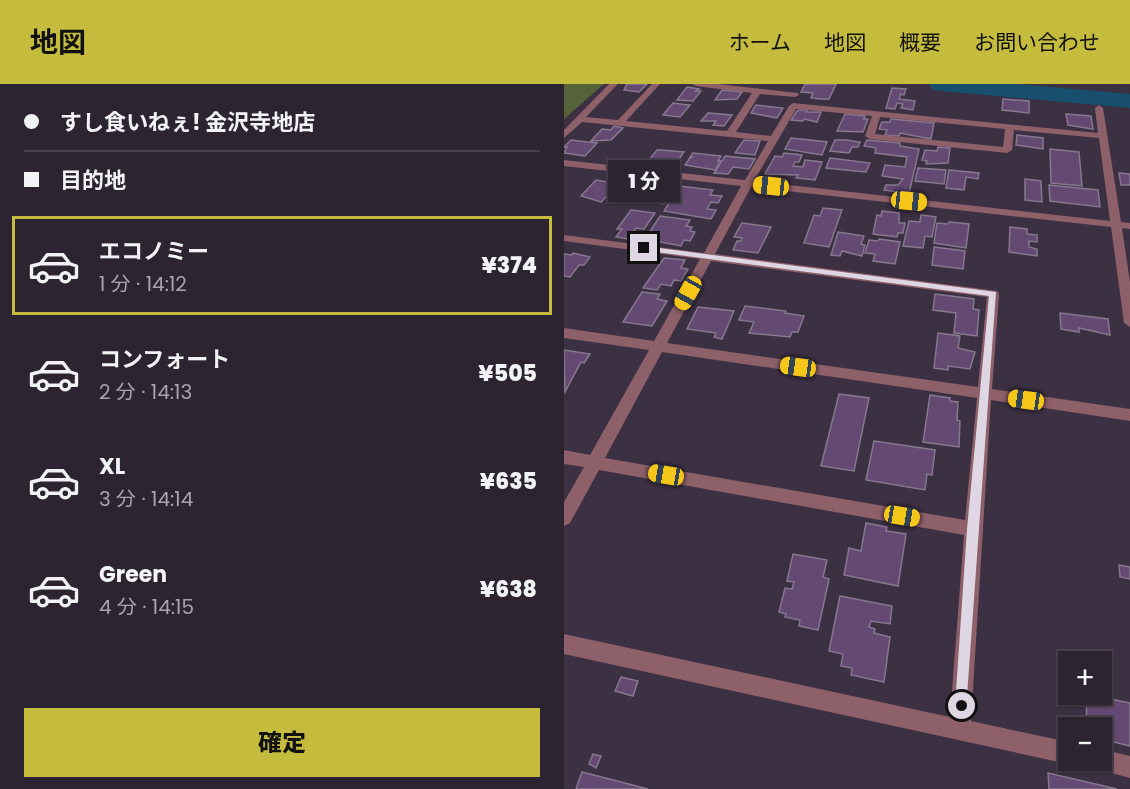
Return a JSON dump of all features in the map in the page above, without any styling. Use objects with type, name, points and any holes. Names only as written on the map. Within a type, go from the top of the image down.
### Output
[{"type":"street","points":[[564,135],[614,84]]},
{"type":"street","points":[[620,123],[656,84]]},
{"type":"street","points":[[696,84],[795,95]]},
{"type":"street","points":[[730,134],[757,91]]},
{"type":"street","points":[[564,519],[748,183],[793,106],[1103,136]]},
{"type":"street","points":[[1099,108],[1130,323]]},
{"type":"street","points":[[877,114],[870,136],[1007,150],[1010,127]]},
{"type":"street","points":[[579,119],[774,139]]},
{"type":"street","points":[[564,163],[1130,226]]},
{"type":"street","points":[[564,238],[993,294],[973,529],[960,728]]},
{"type":"street","points":[[564,333],[1130,415]]},
{"type":"street","points":[[564,457],[973,529]]},
{"type":"street","points":[[564,645],[1058,751]]},
{"type":"street","points":[[1112,763],[1130,767]]},
{"type":"green space","points":[[564,84],[604,84],[564,119]]},
{"type":"building","points":[[627,84],[647,84],[639,92],[624,90]]},
{"type":"building","points":[[805,84],[836,84],[829,99],[819,99],[811,98],[813,93],[801,92]]},
{"type":"building","points":[[687,87],[701,91],[693,101],[677,100]]},
{"type":"building","points":[[892,88],[906,89],[904,95],[901,94],[899,99],[915,101],[913,110],[901,108],[903,104],[897,103],[895,109],[886,108]]},
{"type":"building","points":[[722,90],[742,92],[737,99],[715,100]]},
{"type":"building","points":[[1003,99],[1029,101],[1029,113],[1002,110]]},
{"type":"building","points":[[673,103],[690,105],[680,117],[663,115]]},
{"type":"building","points":[[756,105],[783,108],[777,118],[751,113]]},
{"type":"building","points":[[800,110],[821,112],[817,122],[804,119],[803,121],[791,120]]},
{"type":"building","points":[[708,113],[732,115],[724,126],[713,125],[716,121],[701,121]]},
{"type":"building","points":[[845,114],[865,116],[864,119],[868,119],[863,132],[837,131]]},
{"type":"building","points":[[1066,114],[1091,116],[1093,129],[1068,125]]},
{"type":"building","points":[[891,119],[934,123],[931,139],[900,133],[899,136],[885,135],[887,130],[879,129],[882,122],[890,122]]},
{"type":"building","points":[[614,126],[623,128],[611,140],[591,141],[602,129],[611,130]]},
{"type":"building","points":[[1017,135],[1043,138],[1043,149],[1016,145]]},
{"type":"building","points":[[791,138],[827,142],[822,155],[785,149]]},
{"type":"building","points":[[571,140],[597,143],[585,156],[564,153],[567,147],[564,147]]},
{"type":"building","points":[[744,140],[760,141],[755,155],[735,153]]},
{"type":"building","points":[[835,140],[860,142],[858,147],[852,147],[849,153],[830,151]]},
{"type":"building","points":[[867,140],[900,143],[900,146],[919,149],[909,194],[884,190],[886,185],[898,185],[903,179],[882,176],[885,165],[905,167],[907,157],[875,153],[876,148],[864,146]]},
{"type":"building","points":[[938,147],[950,148],[948,163],[926,164],[927,161],[922,160],[925,150],[937,151]]},
{"type":"building","points":[[1050,149],[1079,152],[1082,186],[1051,183]]},
{"type":"building","points":[[657,150],[684,152],[675,165],[649,160]]},
{"type":"building","points":[[693,153],[721,156],[718,161],[721,161],[715,170],[685,165],[693,157],[690,157]]},
{"type":"building","points":[[784,153],[802,155],[799,162],[795,162],[793,166],[803,167],[805,160],[822,162],[815,180],[796,178],[798,175],[765,174],[775,156],[782,157]]},
{"type":"building","points":[[725,156],[755,159],[749,169],[733,167],[728,174],[714,173]]},
{"type":"building","points":[[830,158],[870,163],[866,172],[826,168]]},
{"type":"building","points":[[918,168],[946,170],[944,184],[915,181]]},
{"type":"building","points":[[949,170],[979,173],[978,179],[966,177],[964,190],[946,188]]},
{"type":"building","points":[[1119,173],[1130,174],[1130,185],[1121,185]]},
{"type":"building","points":[[610,179],[622,181],[601,202],[581,196],[596,180],[608,182]]},
{"type":"building","points":[[1025,179],[1041,181],[1042,202],[1025,200]]},
{"type":"building","points":[[651,183],[677,186],[664,204],[637,201]]},
{"type":"building","points":[[1049,185],[1098,190],[1100,207],[1050,201]]},
{"type":"building","points":[[680,186],[713,190],[710,195],[722,196],[718,203],[711,202],[707,209],[716,210],[711,219],[664,211]]},
{"type":"building","points":[[823,208],[842,210],[829,247],[804,243],[814,215],[820,216]]},
{"type":"building","points":[[631,210],[655,213],[644,229],[636,228],[628,239],[616,237],[622,229],[617,229]]},
{"type":"building","points":[[882,211],[899,213],[899,223],[905,223],[903,233],[898,233],[897,237],[873,234],[877,215],[881,216]]},
{"type":"building","points":[[921,215],[936,217],[932,237],[925,236],[923,248],[903,246],[909,221],[920,222]]},
{"type":"building","points":[[660,216],[690,220],[686,226],[692,227],[690,231],[695,232],[690,241],[684,240],[681,246],[645,239]]},
{"type":"building","points":[[949,222],[969,224],[966,248],[934,243],[937,223],[948,224]]},
{"type":"building","points":[[742,223],[771,227],[758,253],[733,250],[737,241],[741,241],[742,238],[734,237]]},
{"type":"building","points":[[1010,227],[1027,229],[1027,234],[1037,235],[1037,242],[1029,241],[1029,247],[1037,249],[1037,256],[1009,252]]},
{"type":"building","points":[[838,232],[864,236],[861,244],[865,245],[862,256],[842,251],[840,256],[831,255]]},
{"type":"building","points":[[879,239],[900,242],[895,264],[873,261],[875,254],[865,253],[869,240],[878,241]]},
{"type":"building","points":[[934,247],[965,251],[963,269],[932,265]]},
{"type":"building","points":[[573,253],[590,257],[584,265],[579,265],[570,277],[564,276],[564,254],[572,255]]},
{"type":"building","points":[[664,258],[685,260],[681,268],[688,269],[681,281],[674,280],[671,286],[661,284],[657,290],[643,288]]},
{"type":"building","points":[[642,292],[660,294],[657,299],[667,301],[652,326],[623,322]]},
{"type":"building","points":[[935,294],[974,299],[973,309],[979,310],[977,336],[954,333],[956,313],[933,310]]},
{"type":"building","points":[[745,306],[786,311],[785,313],[804,316],[798,332],[792,332],[790,337],[749,333],[754,322],[739,320]]},
{"type":"building","points":[[745,306],[786,311],[785,313],[804,316],[798,332],[792,332],[790,337],[749,333],[754,322],[739,320]]},
{"type":"building","points":[[698,307],[734,311],[722,339],[714,337],[716,333],[687,329]]},
{"type":"building","points":[[1060,313],[1108,319],[1110,335],[1079,328],[1079,332],[1061,329]]},
{"type":"building","points":[[938,333],[960,336],[958,348],[975,352],[970,369],[948,366],[948,370],[934,368]]},
{"type":"building","points":[[564,350],[590,354],[584,363],[581,362],[565,392]]},
{"type":"building","points":[[839,394],[869,398],[854,471],[821,466]]},
{"type":"building","points":[[930,395],[950,398],[950,401],[958,402],[959,447],[923,442]]},
{"type":"building","points":[[874,441],[935,450],[932,475],[927,474],[925,490],[866,480]]},
{"type":"building","points":[[866,523],[887,527],[886,531],[906,534],[898,586],[844,575],[849,548],[861,551]]},
{"type":"building","points":[[793,554],[827,560],[823,577],[829,579],[818,630],[799,626],[800,620],[785,617],[786,614],[779,612],[785,588],[792,589],[794,582],[787,581]]},
{"type":"building","points":[[1119,565],[1130,567],[1130,579],[1120,577]]},
{"type":"building","points":[[840,596],[892,606],[890,624],[871,621],[869,627],[875,629],[874,633],[890,637],[884,682],[851,675],[852,668],[841,666],[843,654],[829,651]]},
{"type":"building","points":[[621,677],[638,681],[633,696],[615,691]]},
{"type":"building","points":[[1112,699],[1130,703],[1130,746],[1112,742],[1112,717],[1087,717],[1086,705],[1112,705]]},
{"type":"building","points":[[593,754],[601,756],[596,768],[589,764]]},
{"type":"building","points":[[582,772],[648,789],[576,789]]},
{"type":"building","points":[[1048,773],[1117,789],[1049,789]]},
{"type":"waterway","points":[[940,84],[1130,101]]},
{"type":"route","points":[[644,248],[993,294],[973,529],[962,706]]}]
